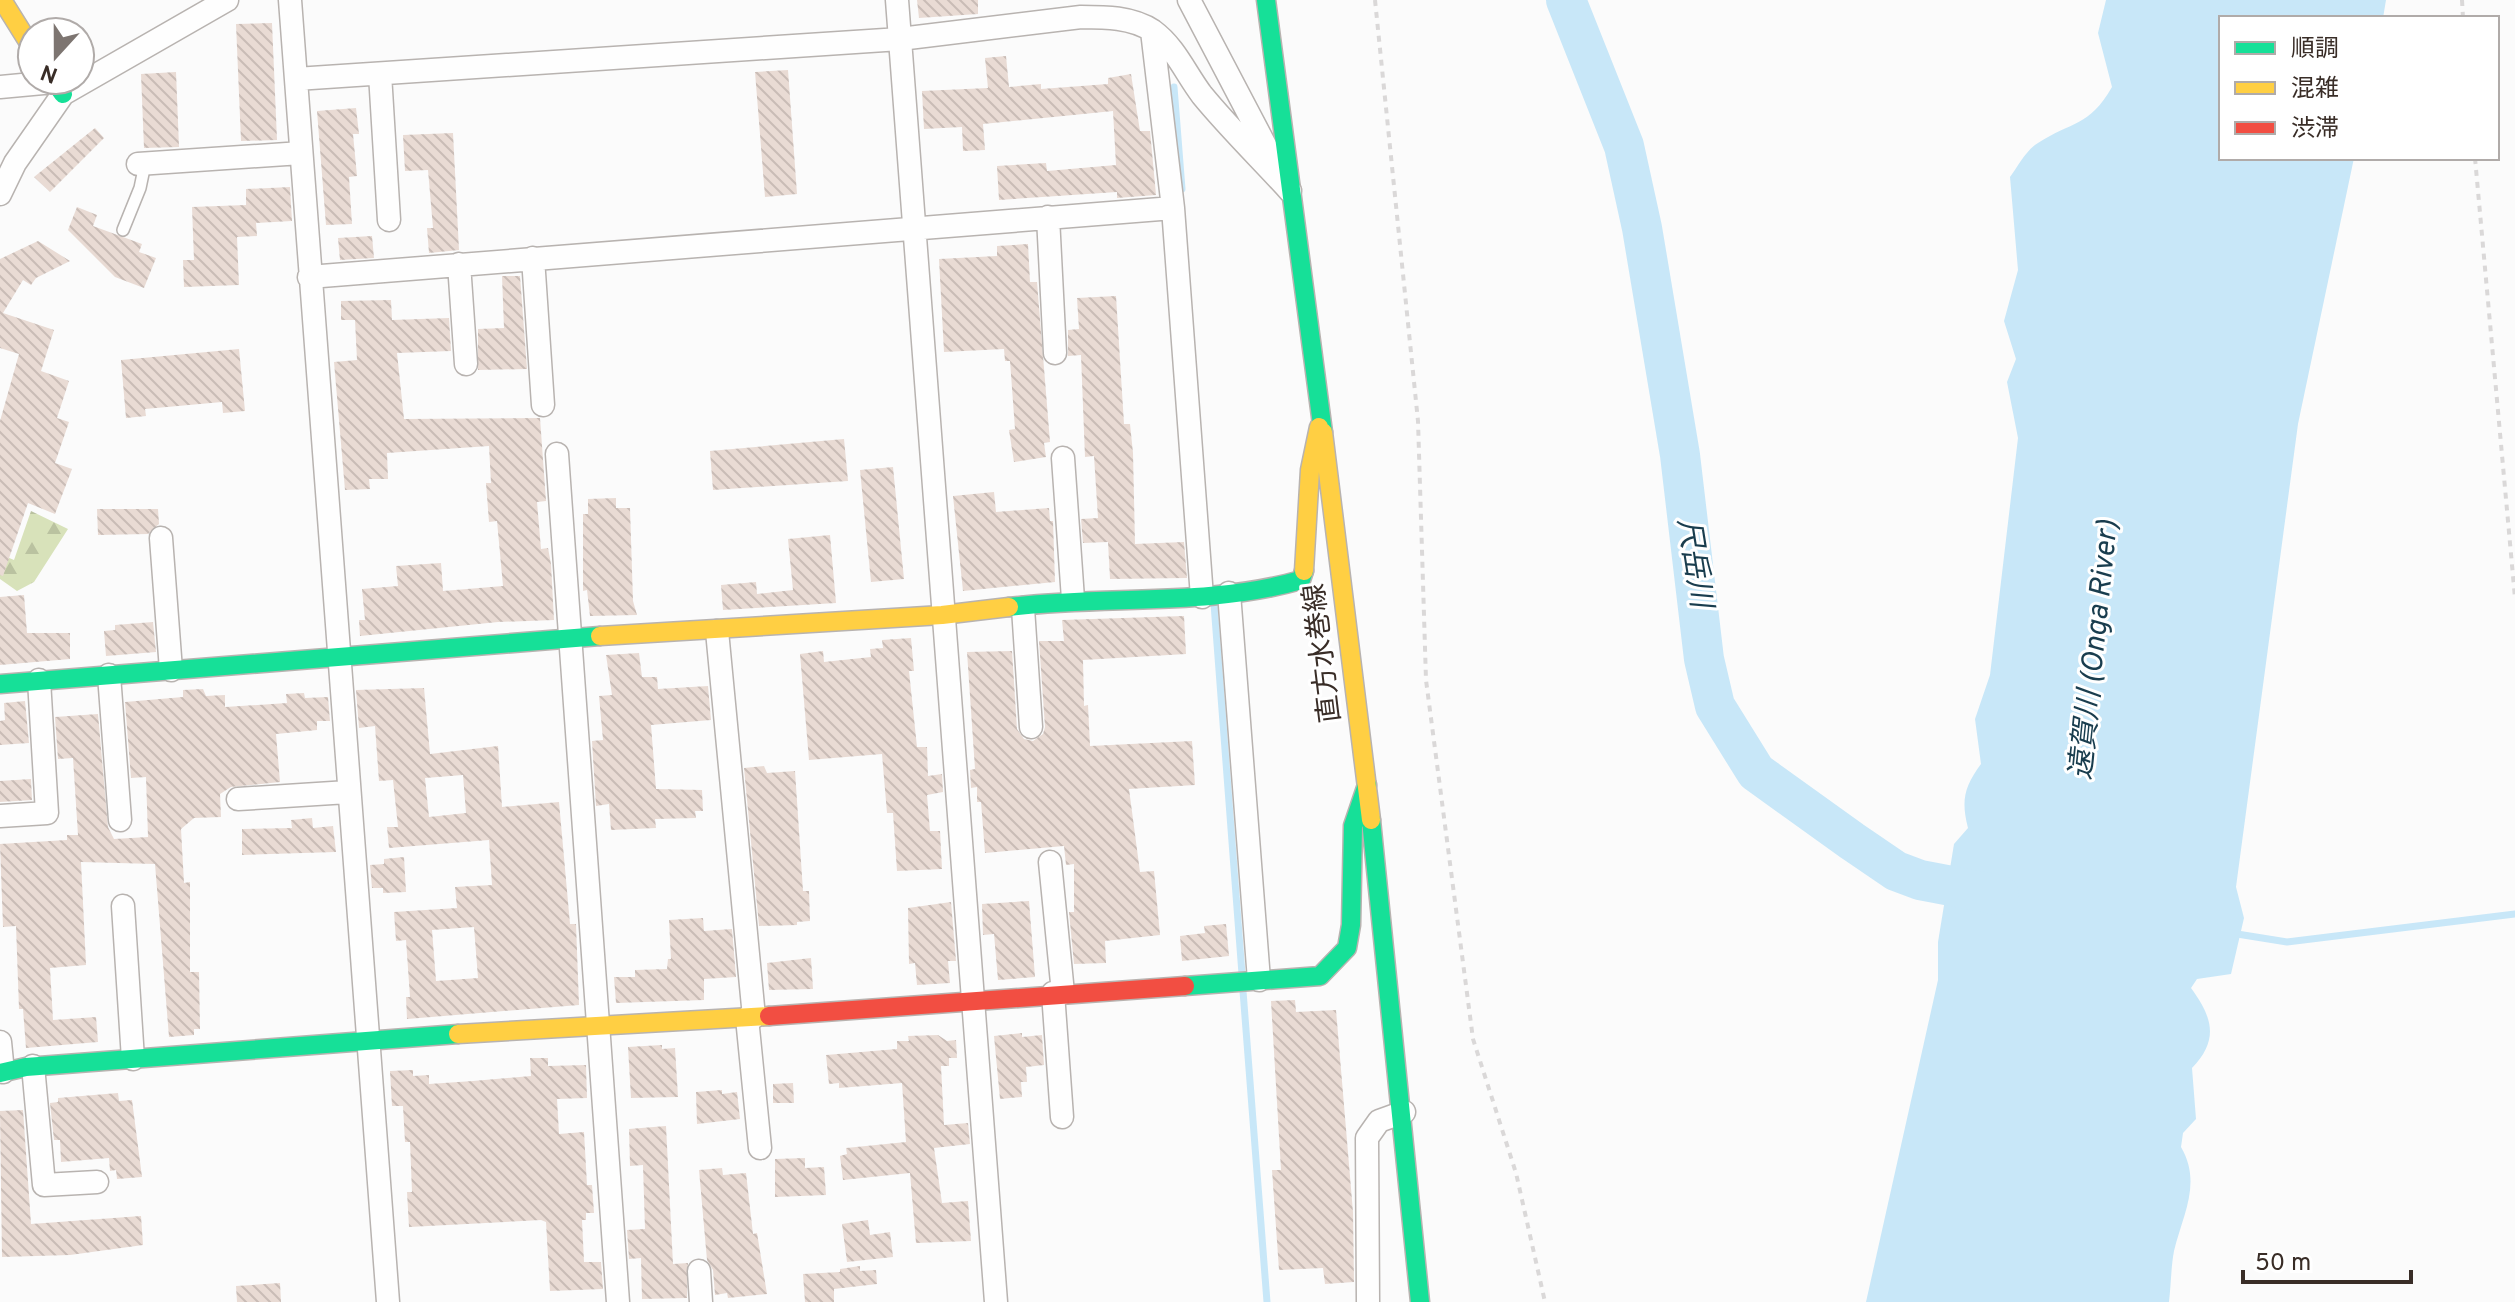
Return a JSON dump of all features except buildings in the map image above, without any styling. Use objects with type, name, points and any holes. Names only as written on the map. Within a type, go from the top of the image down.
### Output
[{"type":"street","points":[[2,0],[16,22]]},
{"type":"street","points":[[96,65],[227,0]]},
{"type":"street","points":[[290,0],[337,658],[388,1302]]},
{"type":"street","points":[[897,0],[907,39],[981,1001],[996,1302]]},
{"type":"street","points":[[1189,0],[1290,191]]},
{"type":"street","name":"直方水巻線","points":[[1266,0],[1322,410],[1368,784],[1404,1112],[1420,1302]]},
{"type":"street","points":[[296,79],[907,39],[1081,17],[1128,20],[1152,31],[1170,49],[1202,94],[1290,191]]},
{"type":"street","points":[[1152,31],[1214,595],[1249,981]]},
{"type":"street","points":[[380,74],[389,220]]},
{"type":"street","points":[[0,194],[50,96]]},
{"type":"street","points":[[142,164],[301,153]]},
{"type":"street","points":[[309,277],[1173,208]]},
{"type":"street","points":[[1048,217],[1055,353]]},
{"type":"street","points":[[533,258],[543,405]]},
{"type":"street","points":[[459,264],[466,364]]},
{"type":"street","points":[[0,684],[572,638],[950,614],[1023,608],[1073,599],[1214,595],[1301,580],[1306,565],[1310,470],[1322,410]]},
{"type":"street","points":[[557,454],[618,1302]]},
{"type":"street","points":[[1063,458],[1073,599]]},
{"type":"street","points":[[161,538],[171,670]]},
{"type":"street","points":[[1023,608],[1031,727]]},
{"type":"street","points":[[717,631],[760,1148]]},
{"type":"street","points":[[109,675],[120,820]]},
{"type":"street","points":[[0,816],[47,813],[39,680]]},
{"type":"street","points":[[0,1042],[1,1072],[33,1066],[599,1023],[751,1017],[1320,976],[1347,948],[1351,925],[1353,826],[1368,784]]},
{"type":"street","points":[[238,799],[348,792]]},
{"type":"street","points":[[1050,862],[1062,1117]]},
{"type":"street","points":[[123,906],[133,1059]]},
{"type":"street","points":[[33,1066],[44,1185],[97,1182]]},
{"type":"street","points":[[1368,1302],[1367,1138],[1379,1121],[1404,1112]]},
{"type":"street","points":[[699,1271],[701,1302]]},
{"type":"lane","points":[[123,230],[140,188],[142,164]]},
{"type":"path","points":[[1375,0],[1418,421],[1426,680],[1471,1023],[1516,1173],[1545,1302]]},
{"type":"path","points":[[2475,160],[2515,598]]},
{"type":"green space","points":[[31,511],[68,529],[34,582],[17,591],[0,579],[0,554],[14,560]]},
{"type":"water","name":"遠賀川 (Onga River)","points":[[2106,0],[2386,0],[2383,16],[2219,16],[2219,160],[2354,160],[2298,424],[2236,887],[2244,918],[2231,974],[2197,979],[2191,988],[2204,1009],[2210,1029],[2206,1048],[2192,1068],[2196,1119],[2183,1133],[2181,1147],[2190,1173],[2189,1199],[2174,1251],[2169,1302],[1866,1302],[1938,980],[1938,942],[1954,844],[1968,828],[1966,794],[1981,764],[1975,719],[1990,675],[2018,438],[2007,382],[2016,359],[2004,321],[2018,270],[2010,177],[2026,153],[2096,110],[2112,87],[2098,33]]},
{"type":"waterway","name":"尺岳川","points":[[1566,0],[1624,146],[1642,228],[1680,455],[1704,659],[1715,706],[1756,772],[1896,871],[1920,880],[1999,895]]},
{"type":"waterway","points":[[1174,87],[1182,189]]},
{"type":"waterway","points":[[1214,604],[1242,974]]},
{"type":"waterway","points":[[2231,933],[2287,942],[2515,914]]},
{"type":"waterway","points":[[1243,991],[1267,1302]]},
{"type":"traffic: fast","points":[[1266,0],[1323,432]]},
{"type":"traffic: fast","points":[[1009,607],[1229,594],[1301,580],[1304,571]]},
{"type":"traffic: fast","points":[[0,684],[600,636]]},
{"type":"traffic: fast","points":[[1185,986],[1320,976],[1347,948],[1351,925],[1353,826],[1367,785]]},
{"type":"traffic: fast","points":[[1371,820],[1420,1302]]},
{"type":"traffic: fast","points":[[0,1073],[26,1067],[458,1034]]},
{"type":"traffic: slow","points":[[2,0],[16,22]]},
{"type":"traffic: slow","points":[[1304,571],[1310,470],[1319,427]]},
{"type":"traffic: slow","points":[[1323,432],[1371,820]]},
{"type":"traffic: slow","points":[[600,636],[942,615],[1009,607]]},
{"type":"traffic: slow","points":[[458,1034],[769,1016]]},
{"type":"traffic: jam","points":[[769,1016],[1185,986]]}]
